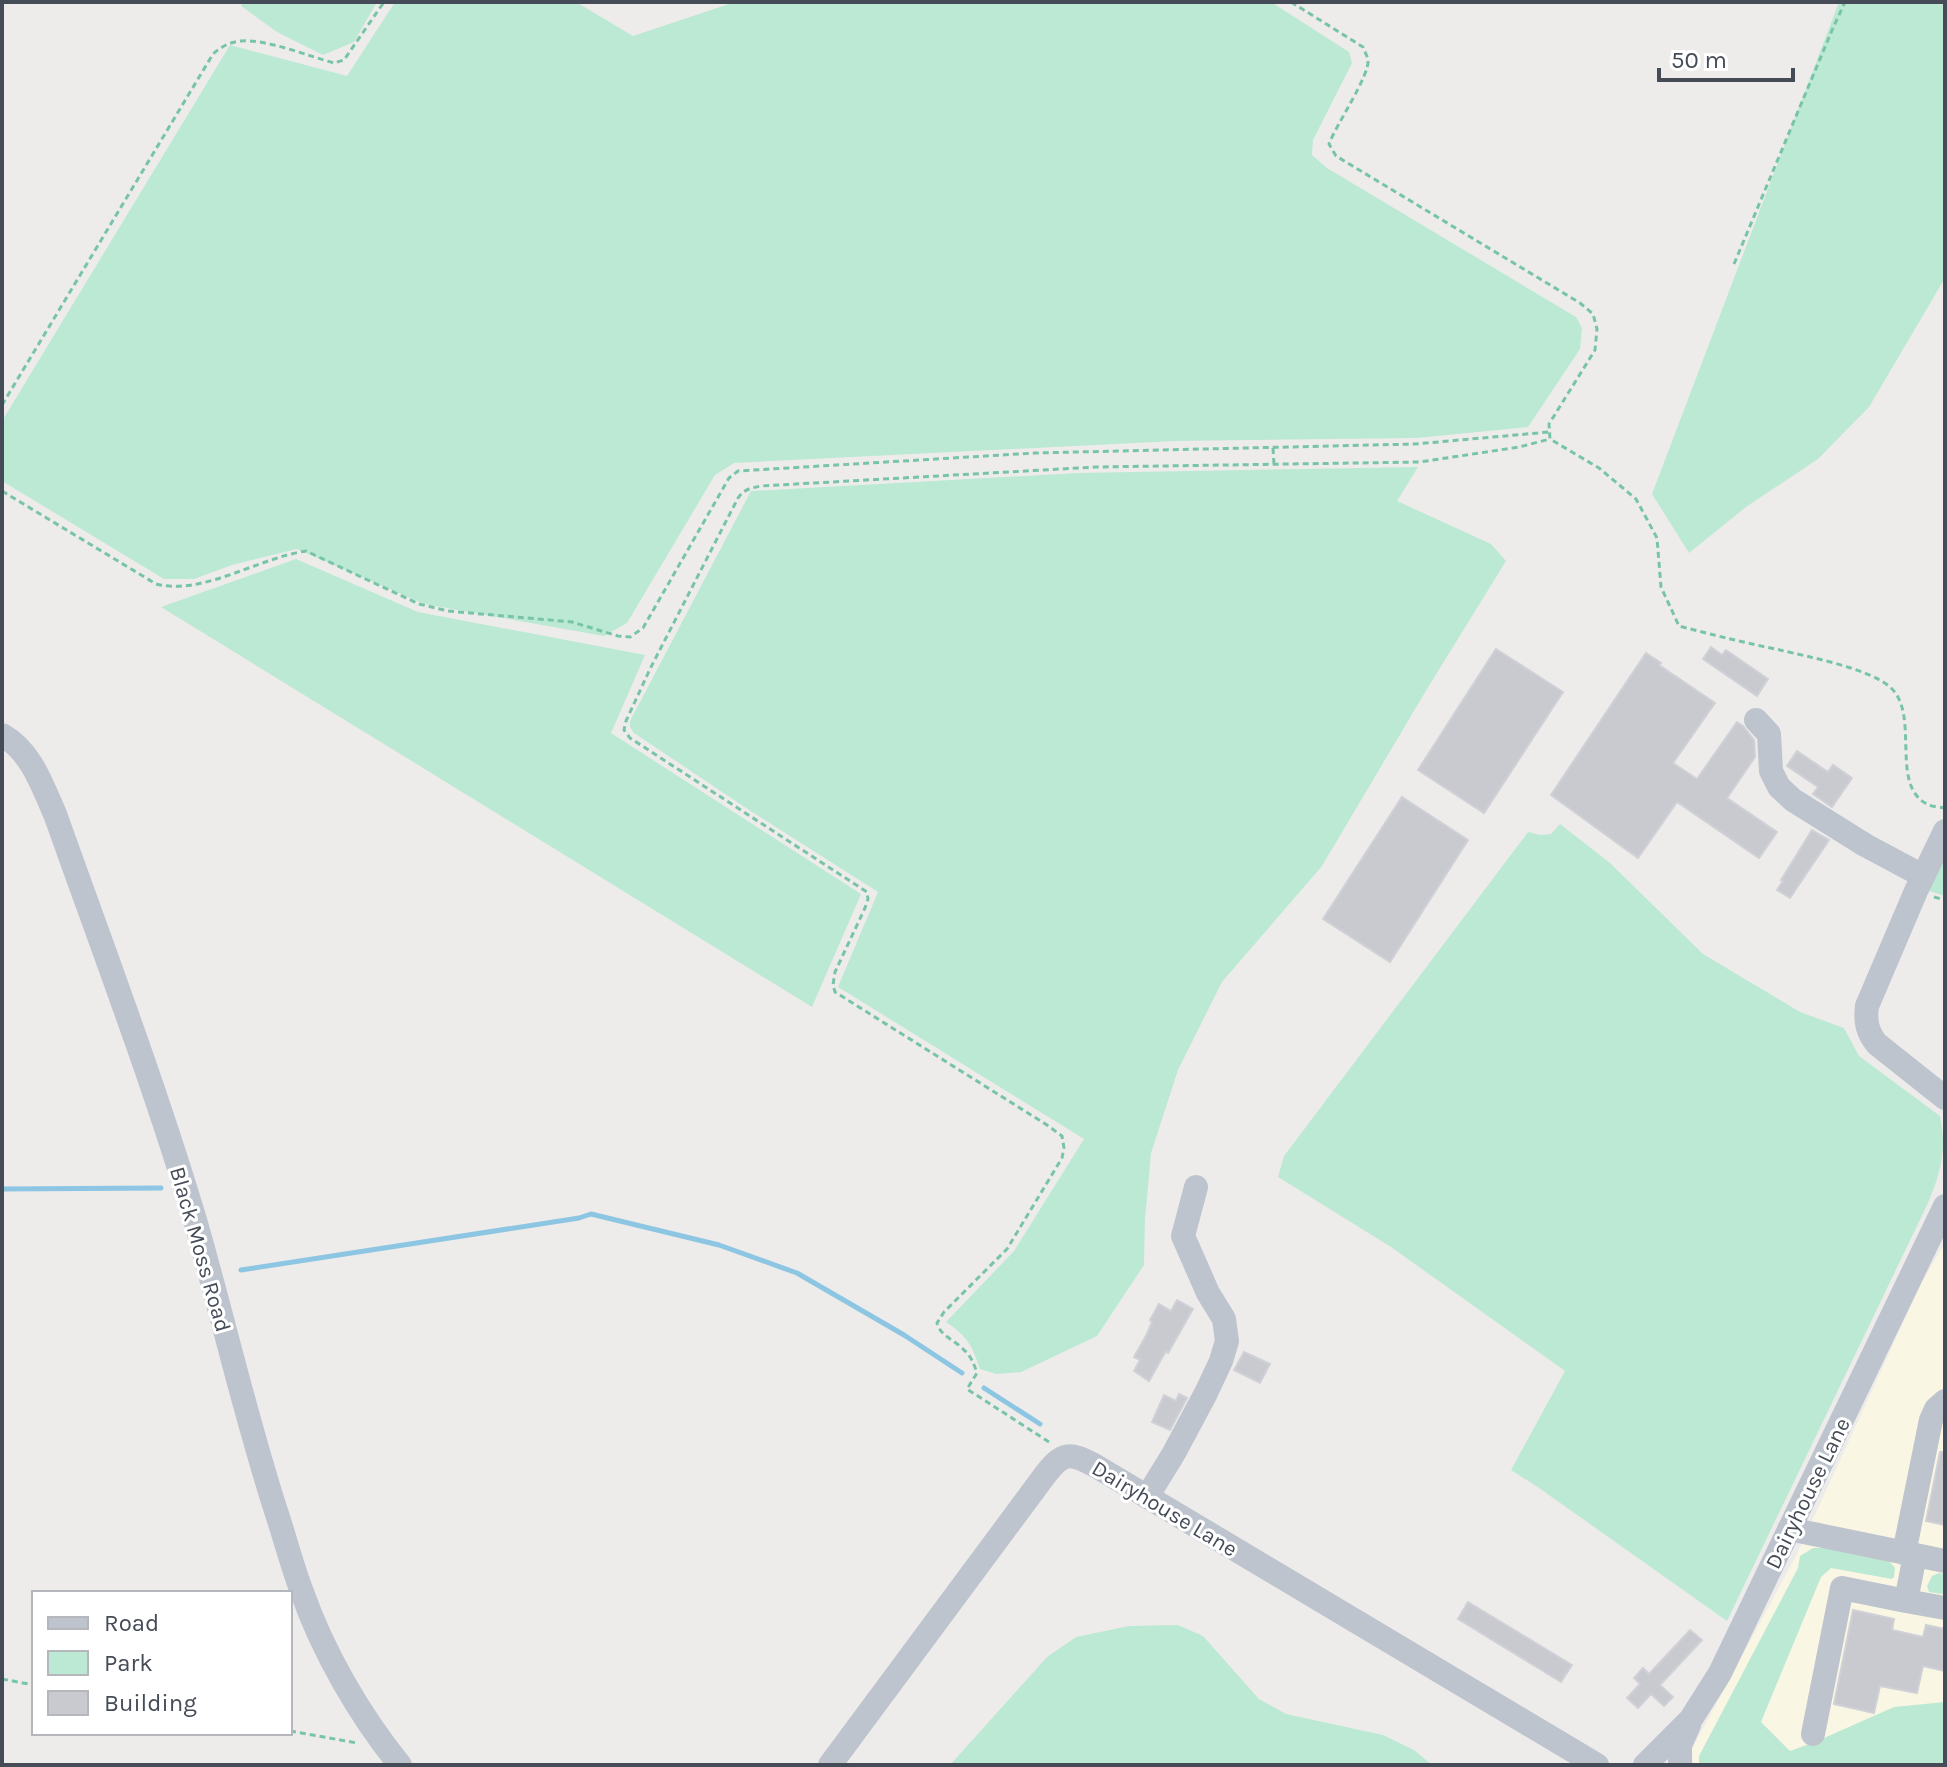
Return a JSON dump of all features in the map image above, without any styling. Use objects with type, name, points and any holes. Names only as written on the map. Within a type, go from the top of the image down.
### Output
[{"type":"street","points":[[1756,720],[1769,734],[1771,771],[1779,787],[1793,800],[1865,845],[1923,876]]},
{"type":"street","name":"Black Moss Road","points":[[2,735],[15,742],[34,768],[55,814],[156,1097],[195,1222],[257,1452],[303,1595],[353,1697],[400,1765]]},
{"type":"street","points":[[1945,831],[1867,1006],[1865,1017],[1871,1037],[1877,1044],[1945,1098]]},
{"type":"street","points":[[1147,1497],[1206,1393],[1227,1341],[1224,1319],[1208,1293],[1183,1236],[1196,1187]]},
{"type":"street","name":"Dairyhouse Lane","points":[[1645,1765],[1691,1719],[1720,1673],[1943,1215]]},
{"type":"street","points":[[1906,1601],[1909,1554],[1931,1420],[1936,1409],[1945,1401]]},
{"type":"street","name":"Dairyhouse Lane","points":[[1057,1460],[1067,1456],[1080,1458],[1597,1765]]},
{"type":"street","points":[[830,1765],[1057,1460]]},
{"type":"street","points":[[1789,1529],[1945,1561]]},
{"type":"street","points":[[1813,1734],[1842,1588],[1945,1608]]},
{"type":"street","points":[[1680,1765],[1680,1745],[1691,1719]]},
{"type":"path","points":[[2,405],[213,54],[224,45],[241,41],[264,43],[334,63],[344,60],[384,2]]},
{"type":"path","points":[[1291,2],[1363,47],[1368,60],[1367,71],[1329,144],[1336,156],[1580,303],[1593,314],[1597,329],[1595,350],[1549,424],[1550,439]]},
{"type":"path","points":[[1734,264],[1845,2]]},
{"type":"path","points":[[2,491],[156,584],[171,588],[194,586],[306,551],[419,604],[448,611],[572,622],[630,637],[643,628],[729,478],[738,471],[1035,453],[1415,444],[1549,432]]},
{"type":"path","points":[[1057,1460],[1048,1441],[967,1389],[977,1373],[973,1361],[938,1329],[937,1323],[944,1312],[1007,1249],[1062,1158],[1062,1136],[835,992],[835,972],[865,908],[867,892],[630,738],[624,730],[650,669],[742,492],[761,486],[1096,467],[1420,462],[1519,447],[1550,439],[1599,468],[1636,499],[1657,538],[1661,587],[1679,626],[1829,662],[1889,686],[1904,714],[1907,767],[1912,791],[1927,805],[1945,808]]},
{"type":"path","points":[[1273,447],[1274,464]]},
{"type":"path","points":[[2,1679],[32,1685]]},
{"type":"path","points":[[292,1731],[371,1746],[382,1743]]},
{"type":"shaded area","points":[[1945,1245],[1945,1765],[1693,1765],[1692,1749],[1796,1556],[1922,1282]]},
{"type":"green space","points":[[243,2],[377,2],[354,42],[323,55],[277,32],[241,6]]},
{"type":"green space","points":[[395,2],[576,2],[633,36],[735,2],[1271,2],[1349,52],[1352,63],[1313,140],[1312,155],[1327,168],[1576,317],[1582,328],[1580,349],[1528,427],[1417,438],[1175,441],[734,463],[715,475],[627,623],[604,636],[424,604],[297,549],[232,565],[194,579],[164,579],[2,481],[2,421],[230,45],[347,76]]},
{"type":"green space","points":[[1839,2],[1945,2],[1945,278],[1869,407],[1818,459],[1746,507],[1689,553],[1652,494]]},
{"type":"green space","points":[[1418,467],[1397,501],[1491,544],[1506,561],[1322,866],[1222,982],[1178,1070],[1151,1153],[1144,1265],[1097,1336],[1021,1372],[996,1374],[980,1369],[968,1342],[946,1322],[1014,1251],[1084,1139],[838,987],[878,892],[634,733],[630,721],[751,491],[1078,473]]},
{"type":"green space","points":[[296,559],[418,612],[645,655],[611,733],[861,894],[812,1007],[161,607]]},
{"type":"green space","points":[[1560,824],[1610,863],[1703,954],[1800,1012],[1844,1028],[1859,1056],[1940,1116],[1942,1160],[1928,1203],[1727,1621],[1511,1470],[1565,1371],[1391,1247],[1278,1177],[1284,1156],[1528,832],[1551,834]]},
{"type":"green space","points":[[1945,849],[1945,896],[1926,890]]},
{"type":"green space","points":[[1813,1548],[1889,1561],[1895,1568],[1894,1577],[1831,1568],[1821,1577],[1761,1722],[1790,1751],[1894,1707],[1945,1702],[1945,1765],[1699,1765],[1699,1756],[1798,1568],[1800,1556]]},
{"type":"green space","points":[[1945,1574],[1945,1592],[1929,1592],[1927,1586],[1932,1576]]},
{"type":"green space","points":[[1178,1625],[1203,1636],[1259,1699],[1286,1714],[1383,1735],[1414,1750],[1432,1765],[950,1765],[1047,1657],[1076,1637],[1129,1626]]},
{"type":"building","points":[[1711,647],[1722,655],[1726,650],[1768,679],[1757,696],[1703,659]]},
{"type":"building","points":[[1496,649],[1563,692],[1484,813],[1418,770]]},
{"type":"building","points":[[1646,653],[1715,703],[1673,763],[1697,779],[1737,722],[1754,740],[1755,757],[1727,798],[1777,832],[1759,858],[1677,802],[1638,858],[1551,795]]},
{"type":"building","points":[[1797,751],[1828,772],[1833,765],[1852,778],[1832,807],[1813,794],[1818,787],[1787,766]]},
{"type":"building","points":[[1402,797],[1468,840],[1390,962],[1323,919]]},
{"type":"building","points":[[1812,830],[1829,840],[1790,898],[1777,890]]},
{"type":"building","points":[[1177,1300],[1193,1309],[1149,1381],[1134,1371],[1140,1360],[1134,1357],[1159,1304],[1171,1311]]},
{"type":"building","points":[[1244,1352],[1270,1364],[1260,1383],[1234,1370]]},
{"type":"building","points":[[1179,1394],[1187,1398],[1170,1430],[1152,1422],[1164,1395],[1176,1401]]},
{"type":"building","points":[[1940,1452],[1945,1452],[1945,1525],[1926,1521]]},
{"type":"building","points":[[1468,1602],[1572,1665],[1561,1682],[1458,1619]]},
{"type":"building","points":[[1853,1610],[1894,1619],[1892,1630],[1923,1637],[1926,1625],[1945,1629],[1945,1671],[1923,1666],[1917,1693],[1880,1686],[1874,1713],[1834,1704]]},
{"type":"building","points":[[1690,1630],[1702,1640],[1660,1685],[1673,1697],[1664,1706],[1651,1694],[1638,1708],[1627,1698],[1640,1684],[1634,1678],[1643,1668],[1649,1674]]},
{"type":"waterway","points":[[2,1189],[161,1188]]},
{"type":"waterway","points":[[241,1270],[591,1214],[719,1245],[797,1273],[904,1335],[962,1373]]},
{"type":"waterway","points":[[984,1388],[1040,1424]]}]
